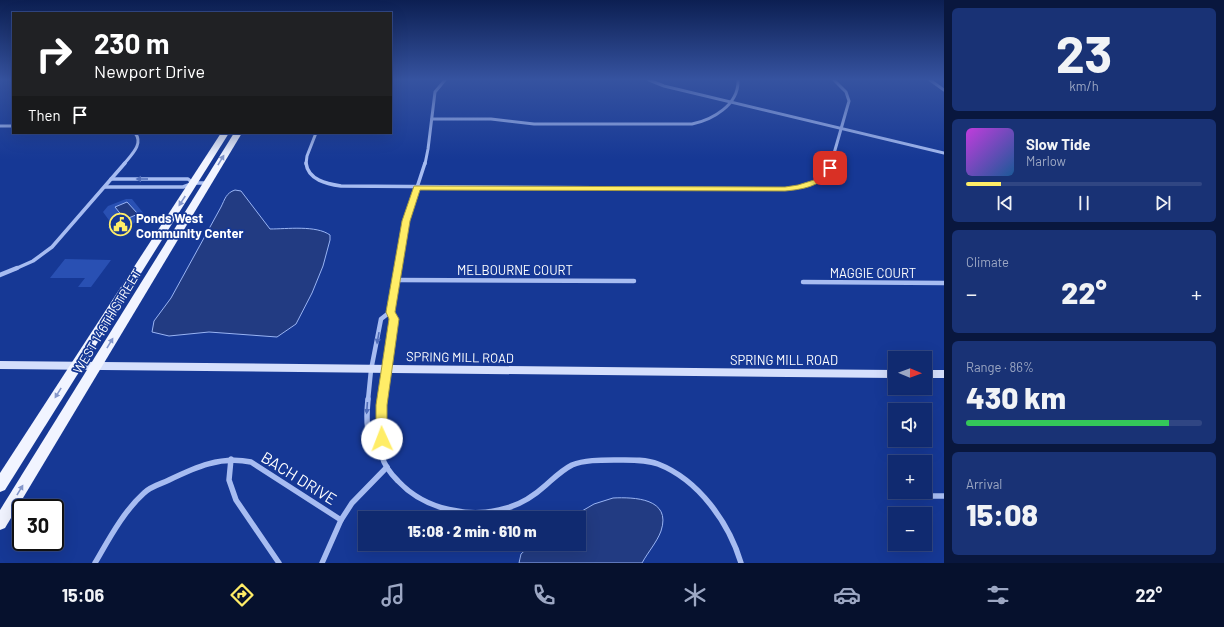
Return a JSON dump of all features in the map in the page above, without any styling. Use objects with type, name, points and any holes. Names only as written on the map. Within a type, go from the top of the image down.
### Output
[{"type":"main road","name":"WEST 146TH STREET","points":[[0,485],[224,134]]},
{"type":"main road","name":"WEST 146TH STREET","points":[[0,523],[237,134]]},
{"type":"street","points":[[381,454],[383,446],[381,427],[382,405],[394,319],[390,312],[406,221],[423,171],[428,149],[434,106]]},
{"type":"street","points":[[432,119],[491,120],[534,124],[684,125],[715,117],[727,106]]},
{"type":"street","points":[[748,106],[944,153]]},
{"type":"street","points":[[316,134],[306,158],[306,167],[308,172],[316,179],[329,184],[341,186],[750,189],[799,187],[817,182],[827,173],[833,162],[848,106]]},
{"type":"street","points":[[0,126],[12,126]]},
{"type":"street","points":[[0,275],[33,261],[52,247],[112,180],[138,144],[139,139],[136,134]]},
{"type":"street","points":[[112,180],[188,179],[194,183]]},
{"type":"street","points":[[105,187],[183,187],[194,183],[207,183]]},
{"type":"street","name":"MELBOURNE COURT","points":[[396,280],[634,281]]},
{"type":"street","name":"MAGGIE COURT","points":[[803,282],[944,283]]},
{"type":"street","points":[[390,312],[381,319],[366,408],[367,421],[370,441],[375,451],[381,454],[387,467],[405,488],[428,502],[449,510],[479,512],[497,510],[521,502],[535,494],[560,472],[578,463],[627,460],[646,461],[658,464],[680,477],[697,491],[732,536],[741,563]]},
{"type":"street","name":"SPRING MILL ROAD","points":[[0,365],[75,367],[888,374]]},
{"type":"street","points":[[932,374],[944,374]]},
{"type":"street","points":[[231,459],[229,480],[236,500],[279,563]]},
{"type":"street","name":"BACH DRIVE","points":[[95,563],[133,504],[146,491],[188,470],[217,460],[239,459],[251,462],[341,520]]},
{"type":"street","points":[[322,563],[341,520],[352,503],[387,467]]},
{"type":"street","points":[[932,496],[944,496]]},
{"type":"shaded area","points":[[235,190],[241,191],[270,229],[309,229],[324,232],[330,235],[323,266],[312,293],[296,324],[277,337],[209,332],[169,336],[152,332],[154,321],[171,298],[226,197]]},
{"type":"shaded area","points":[[126,199],[132,199],[144,214],[128,229],[108,228],[111,223],[103,212],[108,206]]},
{"type":"shaded area","points":[[127,202],[138,214],[124,220],[115,207]]},
{"type":"shaded area","points":[[65,259],[111,260],[91,287],[78,287],[85,278],[50,278]]},
{"type":"shaded area","points":[[613,498],[640,499],[656,506],[661,512],[663,520],[661,531],[642,563],[519,563],[521,554],[524,551],[586,551],[586,511],[582,511],[594,504]]},
{"type":"place","name":"Ponds West Community Center","points":[[120,225]]},
{"type":"route","points":[[382,439],[381,415],[394,319],[390,312],[406,221],[417,187],[785,189],[809,185],[817,182],[827,173],[830,168]]}]
